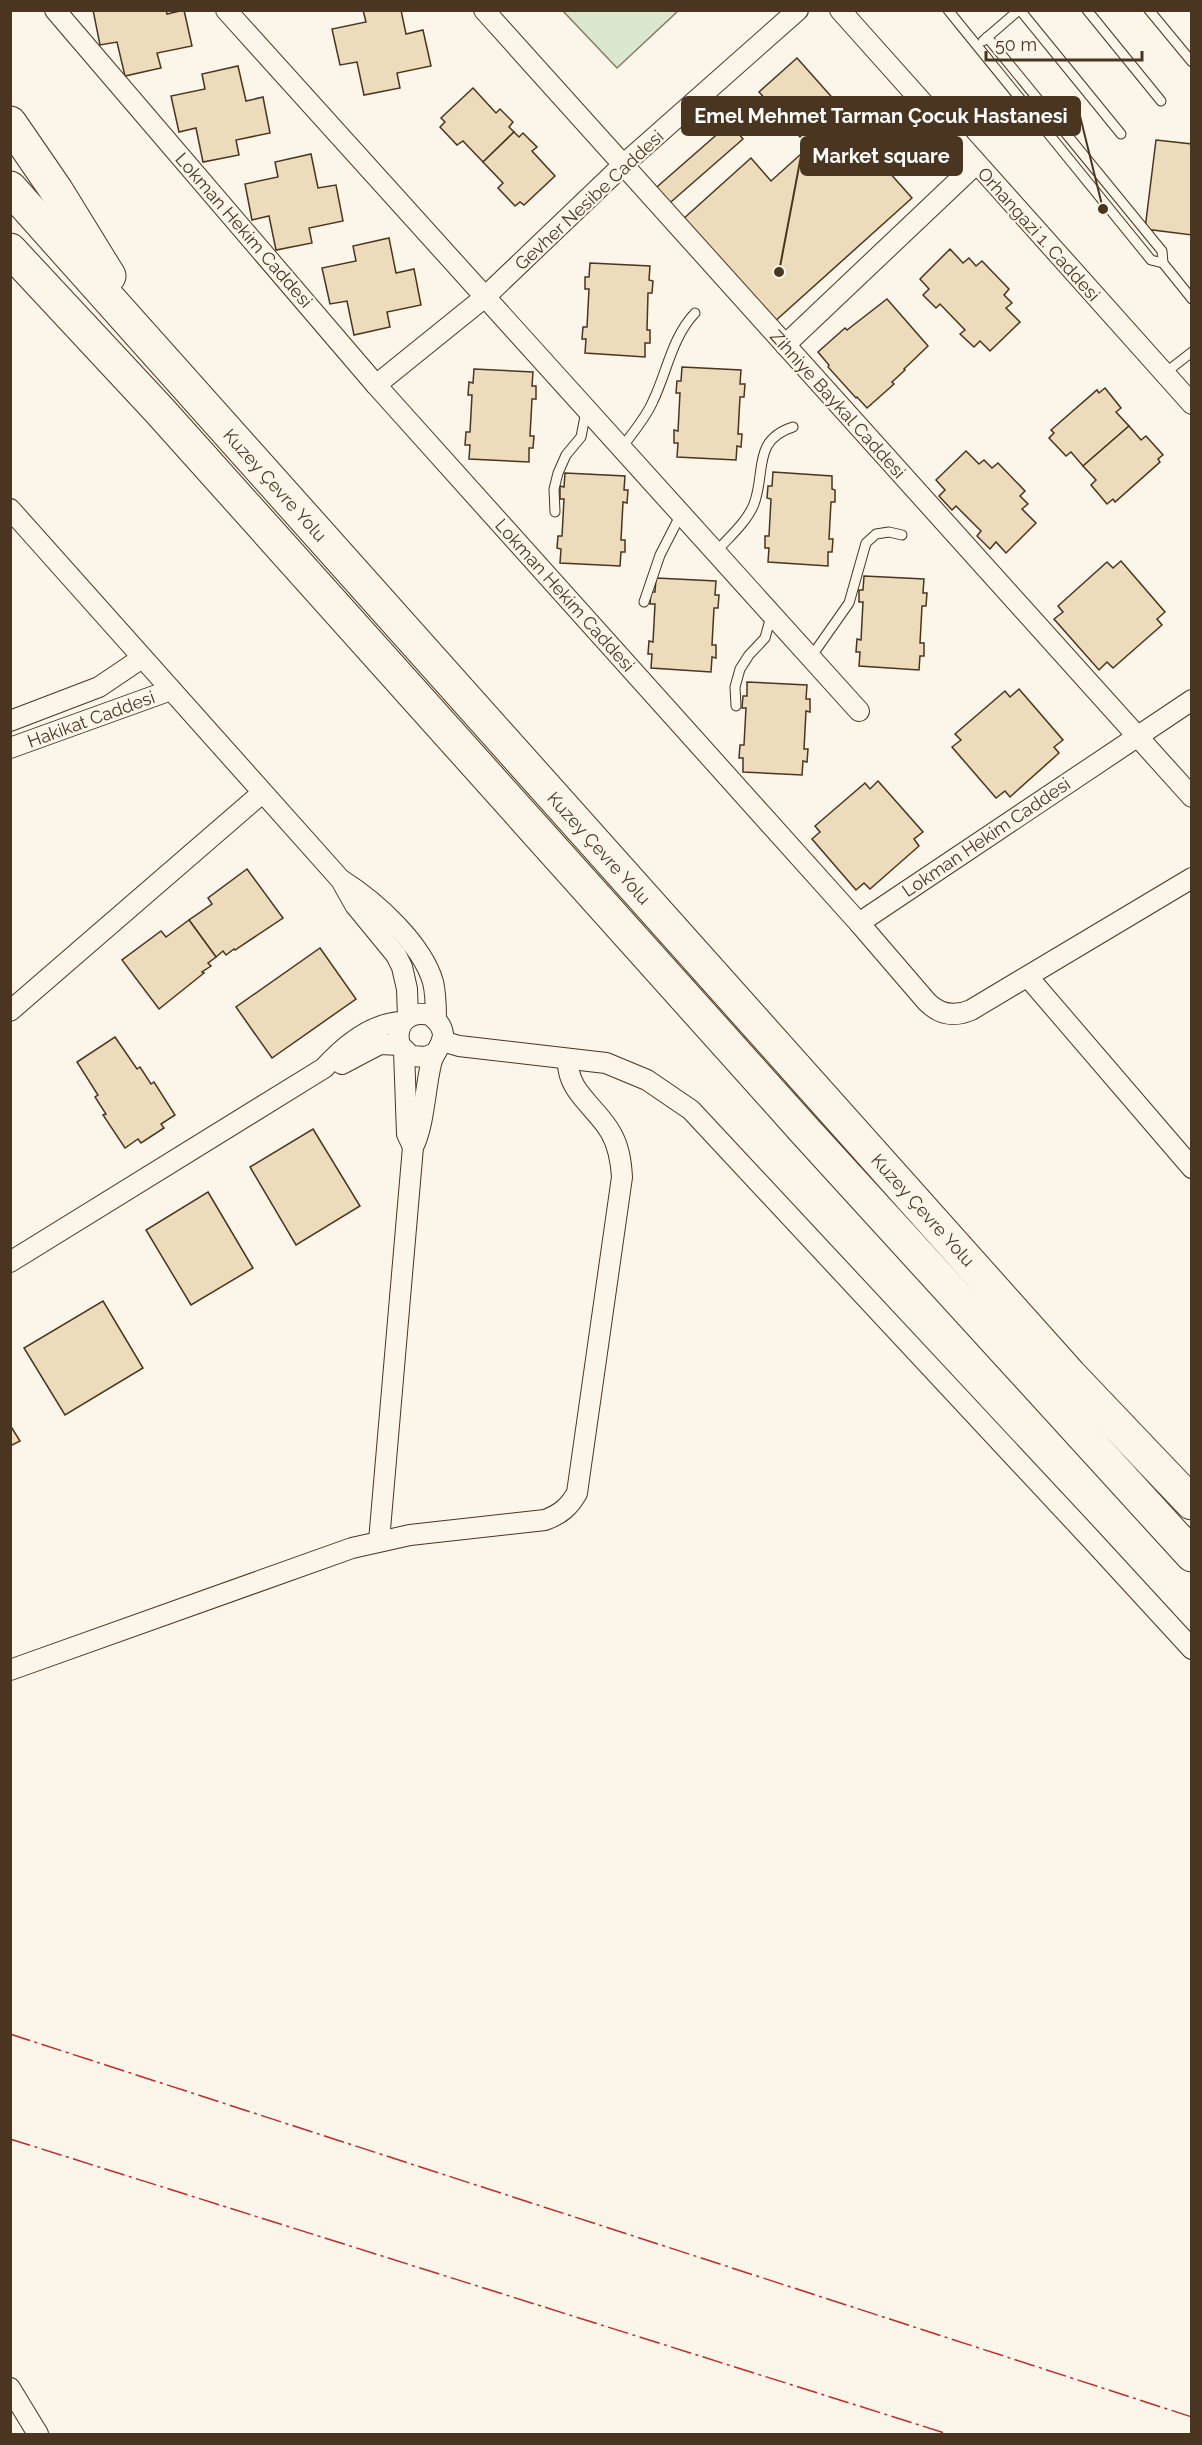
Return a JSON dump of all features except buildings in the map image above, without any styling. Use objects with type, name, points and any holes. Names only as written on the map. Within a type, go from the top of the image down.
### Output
[{"type":"highway","points":[[10,123],[86,238],[142,335]]},
{"type":"highway","name":"Kuzey Çevre Yolu","points":[[10,188],[1070,1374],[1191,1503]]},
{"type":"highway","name":"Kuzey Çevre Yolu","points":[[10,250],[160,411],[806,1132],[1191,1555]]},
{"type":"street","points":[[226,10],[859,711]]},
{"type":"street","name":"Zihniye Baykal Caddesi","points":[[484,10],[1191,797]]},
{"type":"street","name":"Gevher Nesibe Caddesi","points":[[376,385],[485,297],[623,165],[798,10]]},
{"type":"street","name":"Orhangazi 1. Caddesi","points":[[840,10],[1191,404]]},
{"type":"street","name":"Lokman Hekim Caddesi","points":[[56,11],[376,385],[859,923],[1191,700]]},
{"type":"street","points":[[785,345],[976,164]]},
{"type":"street","points":[[10,509],[341,880],[355,905],[396,955],[402,967],[407,989],[405,1020],[399,1029],[407,1134],[413,1147]]},
{"type":"street","name":"Hakikat Caddesi","points":[[10,722],[99,687],[142,658]]},
{"type":"street","name":"Hakikat Caddesi","points":[[10,748],[171,690]]},
{"type":"street","points":[[10,1011],[262,793]]},
{"type":"street","points":[[859,923],[927,1002],[941,1012],[964,1013],[1191,878]]},
{"type":"street","points":[[341,880],[364,894],[420,954],[434,986],[436,1020]]},
{"type":"street","points":[[1028,976],[1191,1168]]},
{"type":"street","points":[[10,1262],[324,1068],[338,1052],[375,1028],[423,1013],[436,1020],[441,1026],[438,1047],[422,1106],[420,1135],[413,1147],[380,1541]]},
{"type":"street","points":[[324,1068],[345,1063],[380,1044],[402,1048],[418,1058],[438,1047],[459,1046],[606,1064],[627,1070],[663,1088],[691,1110],[1191,1649]]},
{"type":"street","points":[[10,1670],[314,1561],[380,1541],[440,1531],[545,1520],[565,1510],[577,1493],[622,1178],[617,1145],[601,1119],[571,1081],[568,1059]]},
{"type":"street","points":[[10,2388],[38,2434]]},
{"type":"lane","points":[[948,10],[1151,260],[1163,263]]},
{"type":"lane","points":[[976,46],[1020,10],[1121,134]]},
{"type":"lane","points":[[1087,10],[1161,101]]},
{"type":"lane","points":[[1149,10],[1191,62]]},
{"type":"lane","points":[[987,37],[1162,251],[1163,263],[1191,299]]},
{"type":"lane","points":[[622,448],[652,405],[667,361],[688,320],[695,313]]},
{"type":"lane","points":[[1165,373],[1191,352]]},
{"type":"lane","points":[[555,512],[554,489],[558,473],[566,455],[581,437],[586,409]]},
{"type":"lane","points":[[716,552],[754,504],[768,441],[779,431],[793,426]]},
{"type":"lane","points":[[644,602],[660,555],[681,514]]},
{"type":"lane","points":[[811,657],[849,603],[866,543],[876,534],[889,532],[902,535]]},
{"type":"lane","points":[[736,706],[735,687],[740,669],[765,638],[771,613]]},
{"type":"green space","points":[[563,11],[678,11],[617,68]]},
{"type":"power","points":[[10,2034],[1192,2417]]},
{"type":"power","points":[[10,2139],[948,2434]]},
{"type":"place","name":"Emel Mehmet Tarman Çocuk Hastanesi","points":[[1103,209]]},
{"type":"place","name":"Market square","points":[[779,272]]}]
